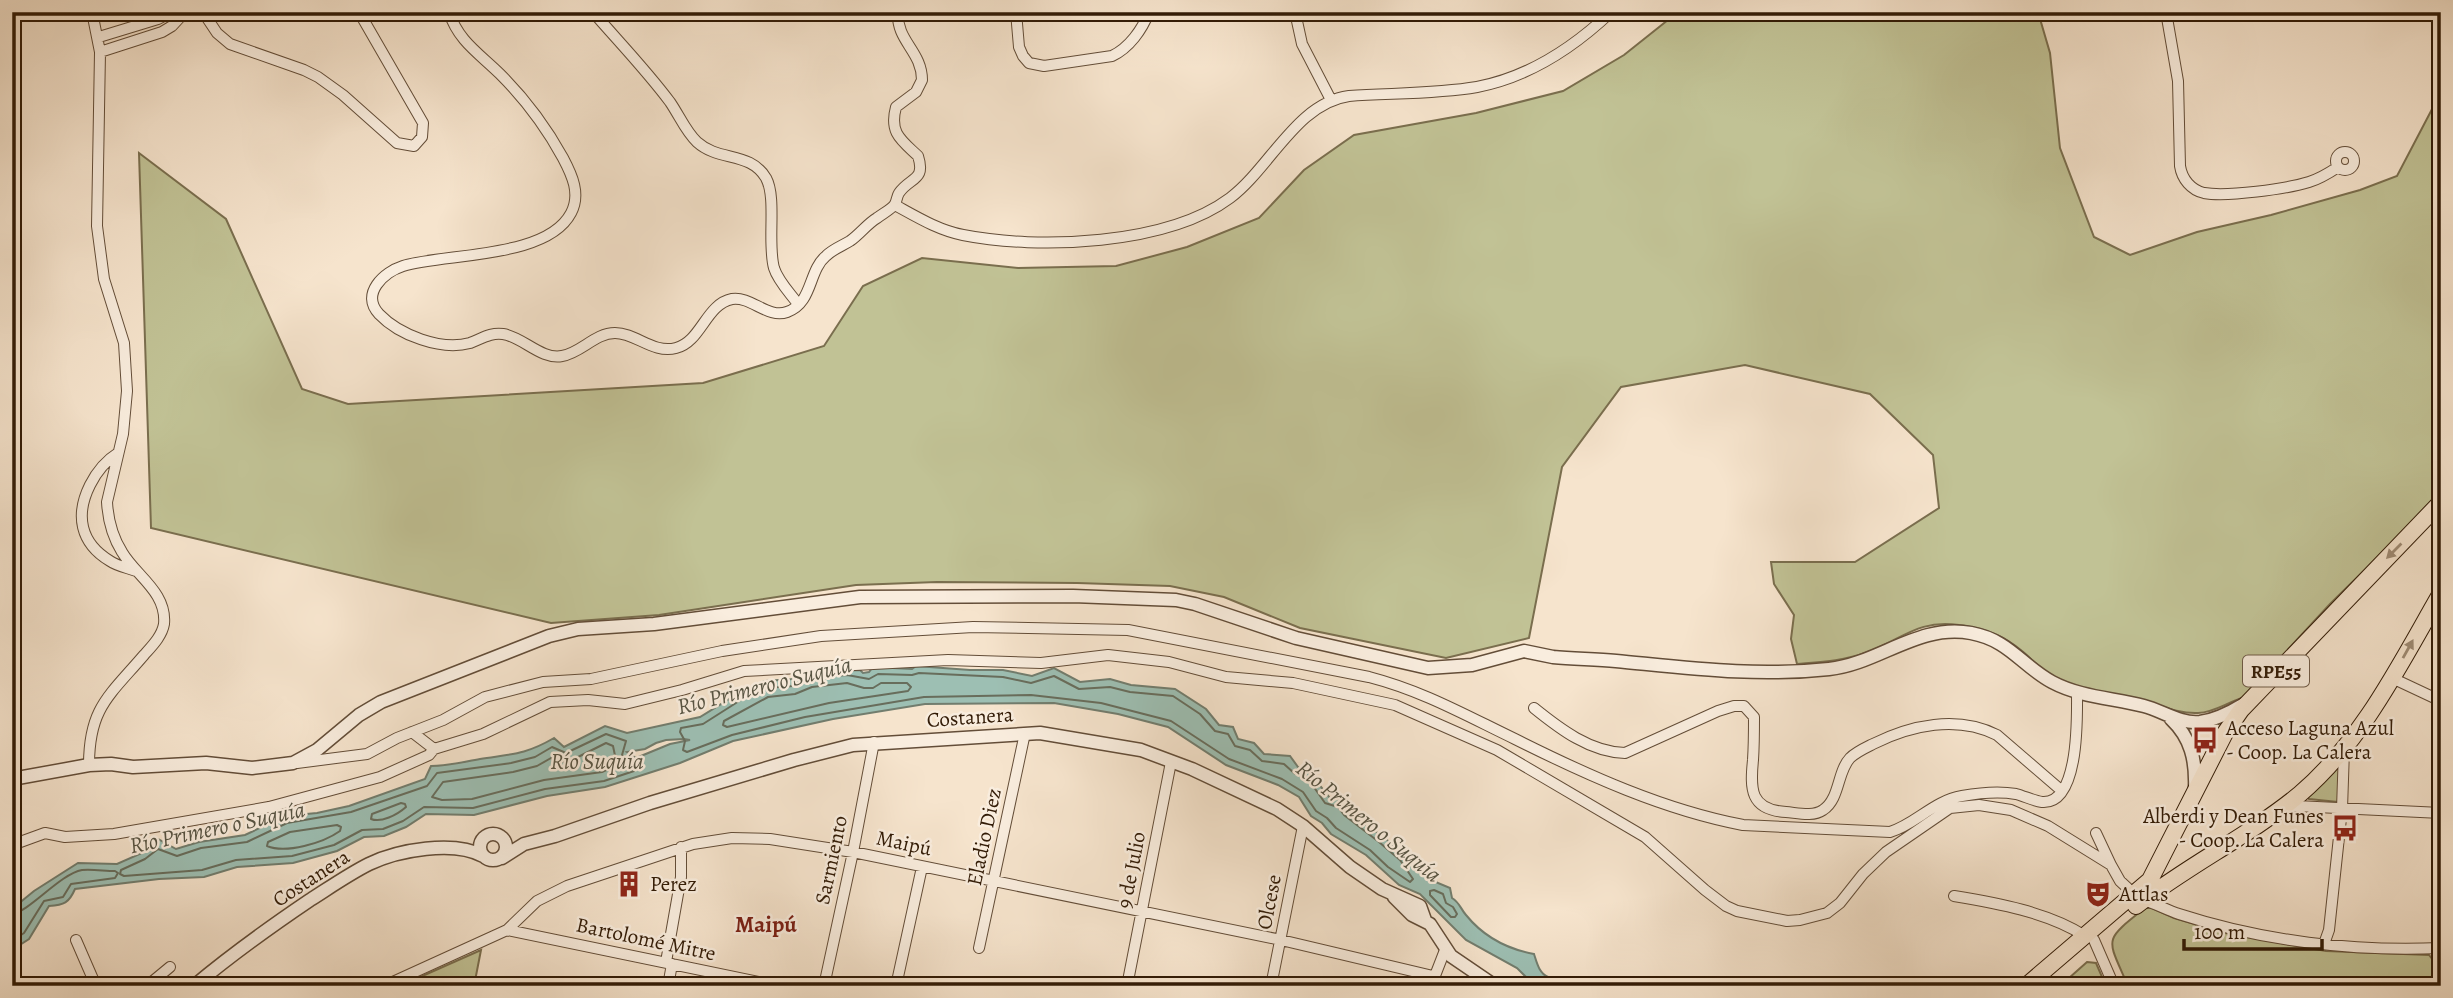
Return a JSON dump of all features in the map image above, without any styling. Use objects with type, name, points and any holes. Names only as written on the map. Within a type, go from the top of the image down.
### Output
[{"type":"main road","name":"RPE55","points":[[2139,898],[2156,872],[2225,733],[2247,702],[2441,502]]},
{"type":"main road","name":"RPE55","points":[[2026,986],[2139,898],[2171,881],[2281,808],[2310,785],[2344,749],[2392,678],[2441,593]]},
{"type":"main road","points":[[2043,986],[2089,938]]},
{"type":"street","points":[[89,765],[90,735],[96,715],[104,701],[158,639],[164,625],[162,605],[123,554],[110,524],[107,502],[127,414],[127,378],[124,342],[104,279],[97,226],[100,52],[92,12]]},
{"type":"street","points":[[99,37],[164,17],[171,12]]},
{"type":"street","points":[[100,52],[167,29],[185,12]]},
{"type":"street","points":[[203,12],[217,33],[230,44],[318,77],[397,143],[414,146],[422,137],[423,123],[359,12]]},
{"type":"street","points":[[449,12],[465,43],[499,73],[550,133],[575,185],[574,206],[564,223],[533,240],[501,251],[410,264],[391,272],[379,281],[372,302],[379,314],[410,334],[429,342],[460,344],[490,335],[505,334],[560,357],[603,335],[616,333],[662,349],[676,348],[688,341],[720,304],[732,299],[747,301],[776,313],[788,312],[808,291],[817,267],[825,256],[895,205],[901,191],[916,180],[921,164],[918,156],[899,139],[894,122],[894,114],[900,102],[916,92],[922,80],[915,52],[899,29],[898,12]]},
{"type":"street","points":[[593,12],[670,101],[694,139],[714,153],[746,160],[757,166],[768,181],[771,253],[775,271],[798,304]]},
{"type":"street","points":[[1016,12],[1017,36],[1023,57],[1029,63],[1044,66],[1103,58],[1120,52],[1141,29],[1149,12]]},
{"type":"street","points":[[1295,12],[1306,52],[1331,100]]},
{"type":"street","points":[[895,205],[944,230],[1016,243],[1071,244],[1143,232],[1187,220],[1230,198],[1304,119],[1331,100],[1349,96],[1475,87],[1499,81],[1557,56],[1611,12]]},
{"type":"street","points":[[2166,12],[2178,81],[2180,166],[2190,185],[2204,193],[2256,191],[2308,182],[2338,167]]},
{"type":"street","points":[[139,25],[143,38]]},
{"type":"street","points":[[118,453],[108,459],[96,473],[86,493],[80,510],[82,527],[91,543],[109,561],[139,573]]},
{"type":"street","points":[[293,763],[317,750],[359,715],[381,702],[549,636],[596,627],[654,624],[860,597],[1073,596],[1175,600],[1217,610],[1296,638],[1437,668],[1487,662],[1524,651],[1553,657],[1744,673],[1828,669],[1861,662],[1922,636],[1956,631],[1999,642],[2017,653],[2043,677],[2077,692],[2145,706],[2168,716],[2199,722],[2221,716],[2247,702]]},
{"type":"street","points":[[12,779],[89,765],[133,767],[206,763],[252,768],[367,754],[443,720],[485,697],[543,682],[591,679],[722,651],[821,636],[973,627],[1128,630],[1398,685],[1434,698],[1517,740],[1665,805],[1725,821],[1744,825],[1890,832],[1959,797],[2004,792],[2042,802],[2052,799],[2062,791],[2076,752],[2077,692]]},
{"type":"street","points":[[12,845],[44,833],[65,837],[114,834],[269,807],[380,777],[429,755],[434,749],[483,734],[550,702],[588,700],[625,704],[744,671],[948,660],[1041,663],[1108,655],[1169,662],[1226,677],[1293,683],[1395,705],[1497,750],[1645,837],[1726,906],[1737,911],[1787,921],[1816,916],[1840,903],[1863,874],[1886,852],[1916,833],[1941,807],[1979,805],[2011,810],[2048,827],[2111,865]]},
{"type":"street","points":[[2392,678],[2441,701]]},
{"type":"street","points":[[1534,708],[1567,734],[1614,753],[1625,753],[1718,711],[1744,706],[1754,717],[1750,784],[1753,796],[1762,805],[1779,812],[1814,814],[1826,809],[1849,758],[1883,739],[1908,729],[1957,723],[1997,734],[2062,791]]},
{"type":"street","points":[[2168,716],[2185,735],[2192,751],[2196,769],[2195,792]]},
{"type":"street","points":[[412,732],[434,749]]},
{"type":"street","name":"Costanera","points":[[194,986],[281,920],[369,864],[415,850],[466,849],[494,861],[524,844],[794,760],[853,745],[1025,733],[1124,746],[1152,753],[1277,809],[1303,826],[1350,867],[1391,895],[1417,904],[1422,909],[1424,920],[1435,931],[1445,950],[1495,986]]},
{"type":"street","name":"Eladio Diez","points":[[979,948],[1025,733]]},
{"type":"street","name":"Sarmiento","points":[[824,986],[874,743]]},
{"type":"street","points":[[2324,944],[2329,929],[2342,809],[2344,749]]},
{"type":"street","name":"9 de Julio","points":[[1127,986],[1171,762]]},
{"type":"street","points":[[2281,808],[2296,806],[2441,813]]},
{"type":"street","name":"Olcese","points":[[1271,986],[1303,826]]},
{"type":"street","points":[[2096,833],[2120,881],[2139,898],[2178,914],[2234,929],[2324,944],[2400,949],[2440,948],[2441,974]]},
{"type":"street","name":"Costanera","points":[[466,849],[494,834],[524,844]]},
{"type":"street","points":[[502,858],[507,846],[503,838]]},
{"type":"street","name":"Maipú","points":[[388,984],[507,930],[537,901],[583,879],[681,847],[712,840],[748,838],[853,852],[1281,940],[1432,981]]},
{"type":"street","points":[[482,840],[480,849],[483,856]]},
{"type":"street","points":[[668,986],[681,877],[681,847]]},
{"type":"street","points":[[896,986],[922,867]]},
{"type":"street","points":[[1954,896],[2008,906],[2073,928],[2089,938],[2114,986]]},
{"type":"street","name":"Bartolomé Mitre","points":[[507,930],[778,986]]},
{"type":"street","points":[[76,940],[96,986]]},
{"type":"street","points":[[1432,981],[1445,950]]},
{"type":"street","points":[[147,986],[170,967]]},
{"type":"street","points":[[388,984],[405,986]]},
{"type":"green space","points":[[1678,12],[2038,12],[2050,53],[2060,148],[2094,237],[2130,255],[2197,232],[2271,215],[2360,190],[2397,176],[2441,92],[2441,445],[2432,465],[2440,485],[2432,504],[2330,604],[2243,698],[2198,713],[2070,685],[2050,675],[2015,645],[1985,630],[1959,625],[1932,625],[1857,656],[1797,664],[1791,639],[1794,615],[1774,584],[1771,562],[1855,562],[1939,508],[1933,455],[1870,394],[1745,365],[1621,387],[1562,467],[1529,638],[1446,658],[1300,628],[1224,597],[1170,586],[937,582],[856,585],[659,615],[551,623],[151,528],[139,153],[226,219],[302,389],[348,404],[703,383],[824,346],[863,286],[922,258],[1018,268],[1116,266],[1187,247],[1259,218],[1304,170],[1354,135],[1476,113],[1563,91],[1624,55]]},
{"type":"green space","points":[[2340,765],[2338,802],[2309,799],[2307,797]]},
{"type":"green space","points":[[2145,908],[2225,933],[2326,951],[2429,955],[2433,960],[2438,986],[2128,986],[2113,949],[2113,941],[2121,928]]},
{"type":"green space","points":[[481,950],[474,986],[423,986],[417,982],[420,977]]},
{"type":"green space","points":[[2087,962],[2096,963],[2106,986],[2060,986]]},
{"type":"water","name":"Río Suquía","points":[[916,666],[1003,670],[1032,676],[1054,668],[1080,682],[1110,679],[1131,685],[1175,689],[1206,709],[1219,725],[1233,727],[1238,739],[1254,743],[1264,754],[1290,756],[1298,767],[1315,775],[1330,798],[1342,800],[1360,820],[1382,835],[1426,878],[1450,888],[1452,898],[1480,929],[1505,945],[1534,954],[1545,975],[1558,979],[1621,979],[1646,986],[1535,986],[1517,968],[1466,940],[1420,894],[1399,885],[1366,855],[1331,834],[1322,823],[1311,816],[1299,797],[1278,785],[1226,765],[1168,727],[1118,714],[1054,703],[925,704],[833,719],[733,741],[680,763],[605,787],[547,796],[474,815],[426,814],[406,827],[384,836],[364,837],[337,851],[293,863],[237,867],[204,877],[159,879],[75,889],[65,902],[49,906],[29,939],[12,950],[12,909],[34,891],[78,863],[117,864],[142,853],[158,839],[176,849],[199,842],[245,835],[285,816],[349,806],[425,779],[431,766],[518,753],[554,738],[564,747],[605,726],[627,733],[700,717],[744,690],[765,681],[792,679],[808,671],[860,670],[863,673],[869,672],[873,667],[912,669]],"holes":[[[666,740],[690,740],[670,744],[636,758],[627,752],[645,749]]]},
{"type":"place","name":"Acceso Laguna Azul - Coop. La Calera","points":[[2205,740]]},
{"type":"place","name":"Alberdi y Dean Funes - Coop. La Calera","points":[[2345,828]]},
{"type":"place","name":"Perez","points":[[629,884]]},
{"type":"place","name":"Attlas","points":[[2098,894]]},
{"type":"district","name":"Maipú","points":[[766,924]]},
{"type":"water label","name":"Río Primero o Suquía","points":[[764,685]]},
{"type":"water label","name":"Río Primero o Suquía","points":[[1369,821]]},
{"type":"water label","name":"Río Primero o Suquía","points":[[217,827]]}]
